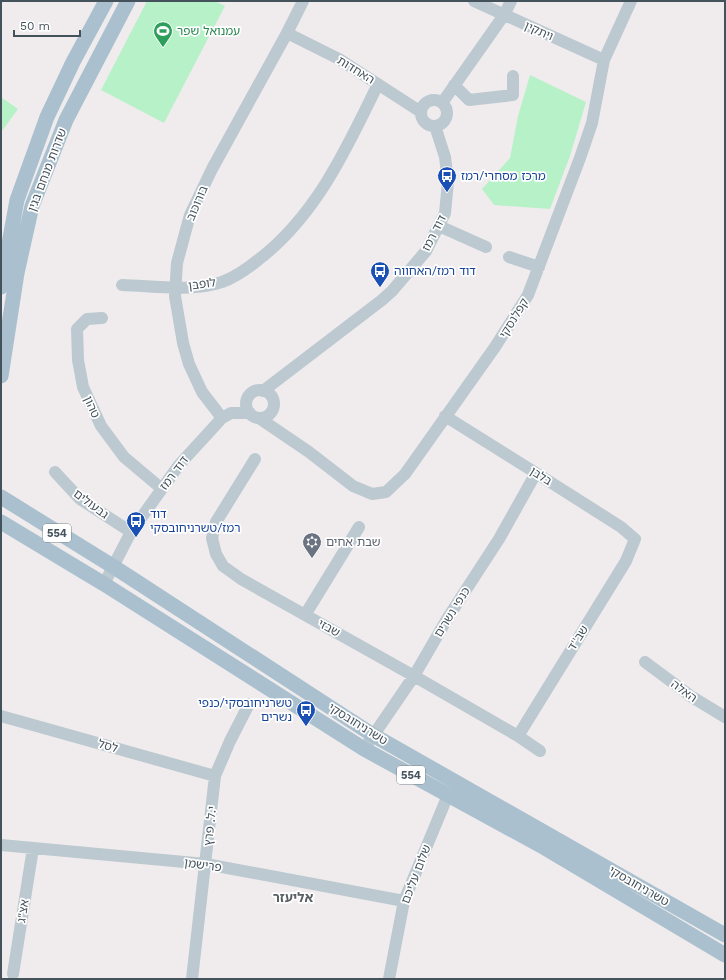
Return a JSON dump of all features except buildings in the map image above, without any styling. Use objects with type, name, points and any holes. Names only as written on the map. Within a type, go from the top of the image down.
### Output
[{"type":"main road","name":"שדרות מנחם בגין","points":[[1,287],[17,200],[47,117],[73,62],[106,1]]},
{"type":"main road","name":"שדרות מנחם בגין","points":[[1,376],[17,273],[32,206],[66,120],[128,1]]},
{"type":"main road","name":"טשרניחובסקי","points":[[4,498],[114,567],[373,735],[725,935]]},
{"type":"main road","name":"טשרניחובסקי","points":[[2,523],[104,584],[364,749],[545,848],[725,955]]},
{"type":"street","name":"בורוכוב","points":[[226,415],[202,392],[189,364],[178,319],[175,296],[177,263],[190,215],[212,169],[303,1]]},
{"type":"street","name":"ויתקין","points":[[474,1],[604,60]]},
{"type":"street","points":[[442,103],[504,15],[512,1]]},
{"type":"street","name":"קפלנסקי","points":[[254,415],[309,452],[353,486],[372,494],[386,492],[405,474],[444,416],[495,348],[528,295],[592,123],[604,60],[631,1]]},
{"type":"street","name":"האחדות","points":[[287,33],[339,59],[421,112]]},
{"type":"street","points":[[454,85],[469,100],[514,95],[513,76]]},
{"type":"street","name":"לופבן","points":[[122,285],[175,287],[203,286],[222,282],[240,274],[272,250],[302,218],[328,181],[350,141],[378,84]]},
{"type":"street","points":[[435,100],[442,103],[446,110],[446,117],[441,124],[435,126],[430,125],[423,120],[421,112],[424,104],[435,100]]},
{"type":"street","name":"דוד רמז","points":[[263,390],[382,300],[392,291],[426,251],[445,213],[448,182],[445,157],[435,126]]},
{"type":"street","points":[[439,226],[486,247]]},
{"type":"street","points":[[509,256],[539,267]]},
{"type":"street","name":"טהון","points":[[102,318],[87,319],[77,330],[78,360],[83,387],[101,426],[124,457],[162,489]]},
{"type":"street","name":"דוד רמז","points":[[273,398],[285,374]]},
{"type":"street","points":[[226,415],[254,415],[266,417],[271,413],[274,405],[273,398],[263,390],[255,391],[247,400],[247,406],[254,415]]},
{"type":"street","name":"דוד רמז","points":[[104,584],[131,532],[179,465],[226,415],[247,400]]},
{"type":"street","name":"קפלנסקי","points":[[271,413],[282,434]]},
{"type":"street","name":"בלבן","points":[[444,416],[536,473],[621,528],[635,539]]},
{"type":"street","name":"שבזי","points":[[254,459],[216,522],[212,538],[216,554],[223,566],[241,579],[414,676],[518,736],[540,751]]},
{"type":"street","name":"גבעולים","points":[[55,472],[80,499],[131,532]]},
{"type":"street","name":"כנפי נשרים","points":[[364,749],[414,676],[447,619],[499,539],[536,473]]},
{"type":"street","points":[[306,615],[359,527]]},
{"type":"street","name":"שב''ד","points":[[518,736],[626,561],[635,539]]},
{"type":"street","name":"האלה","points":[[645,662],[692,697],[725,717]]},
{"type":"street","name":"י.ל. פרץ","points":[[192,979],[215,776],[230,741],[249,704]]},
{"type":"street","name":"לסל","points":[[1,716],[215,776]]},
{"type":"street","name":"שלום עליכם","points":[[389,979],[404,901],[448,795]]},
{"type":"street","name":"פרישמן","points":[[1,846],[206,864],[404,901]]},
{"type":"street","name":"אצ\"ג","points":[[13,974],[33,848]]},
{"type":"green space","name":"עמנואל שפר","points":[[147,1],[215,1],[225,6],[164,123],[101,90]]},
{"type":"green space","points":[[530,75],[586,102],[570,156],[550,209],[494,205],[482,189],[510,158],[518,116]]},
{"type":"green space","points":[[1,97],[18,109],[2,131],[1,131]]},
{"type":"place","name":"עמנואל שפר","points":[[163,48]]},
{"type":"place","name":"מרכז מסחרי/רמז","points":[[447,193]]},
{"type":"place","name":"דוד רמז/האחווה","points":[[380,288]]},
{"type":"place","name":"דוד רמז/טשרניחובסקי","points":[[136,538]]},
{"type":"place","name":"שבת אחים","points":[[312,559]]},
{"type":"place","name":"טשרניחובסקי/כנפי נשרים","points":[[306,727]]},
{"type":"district","name":"אליעזר","points":[[293,897]]}]
